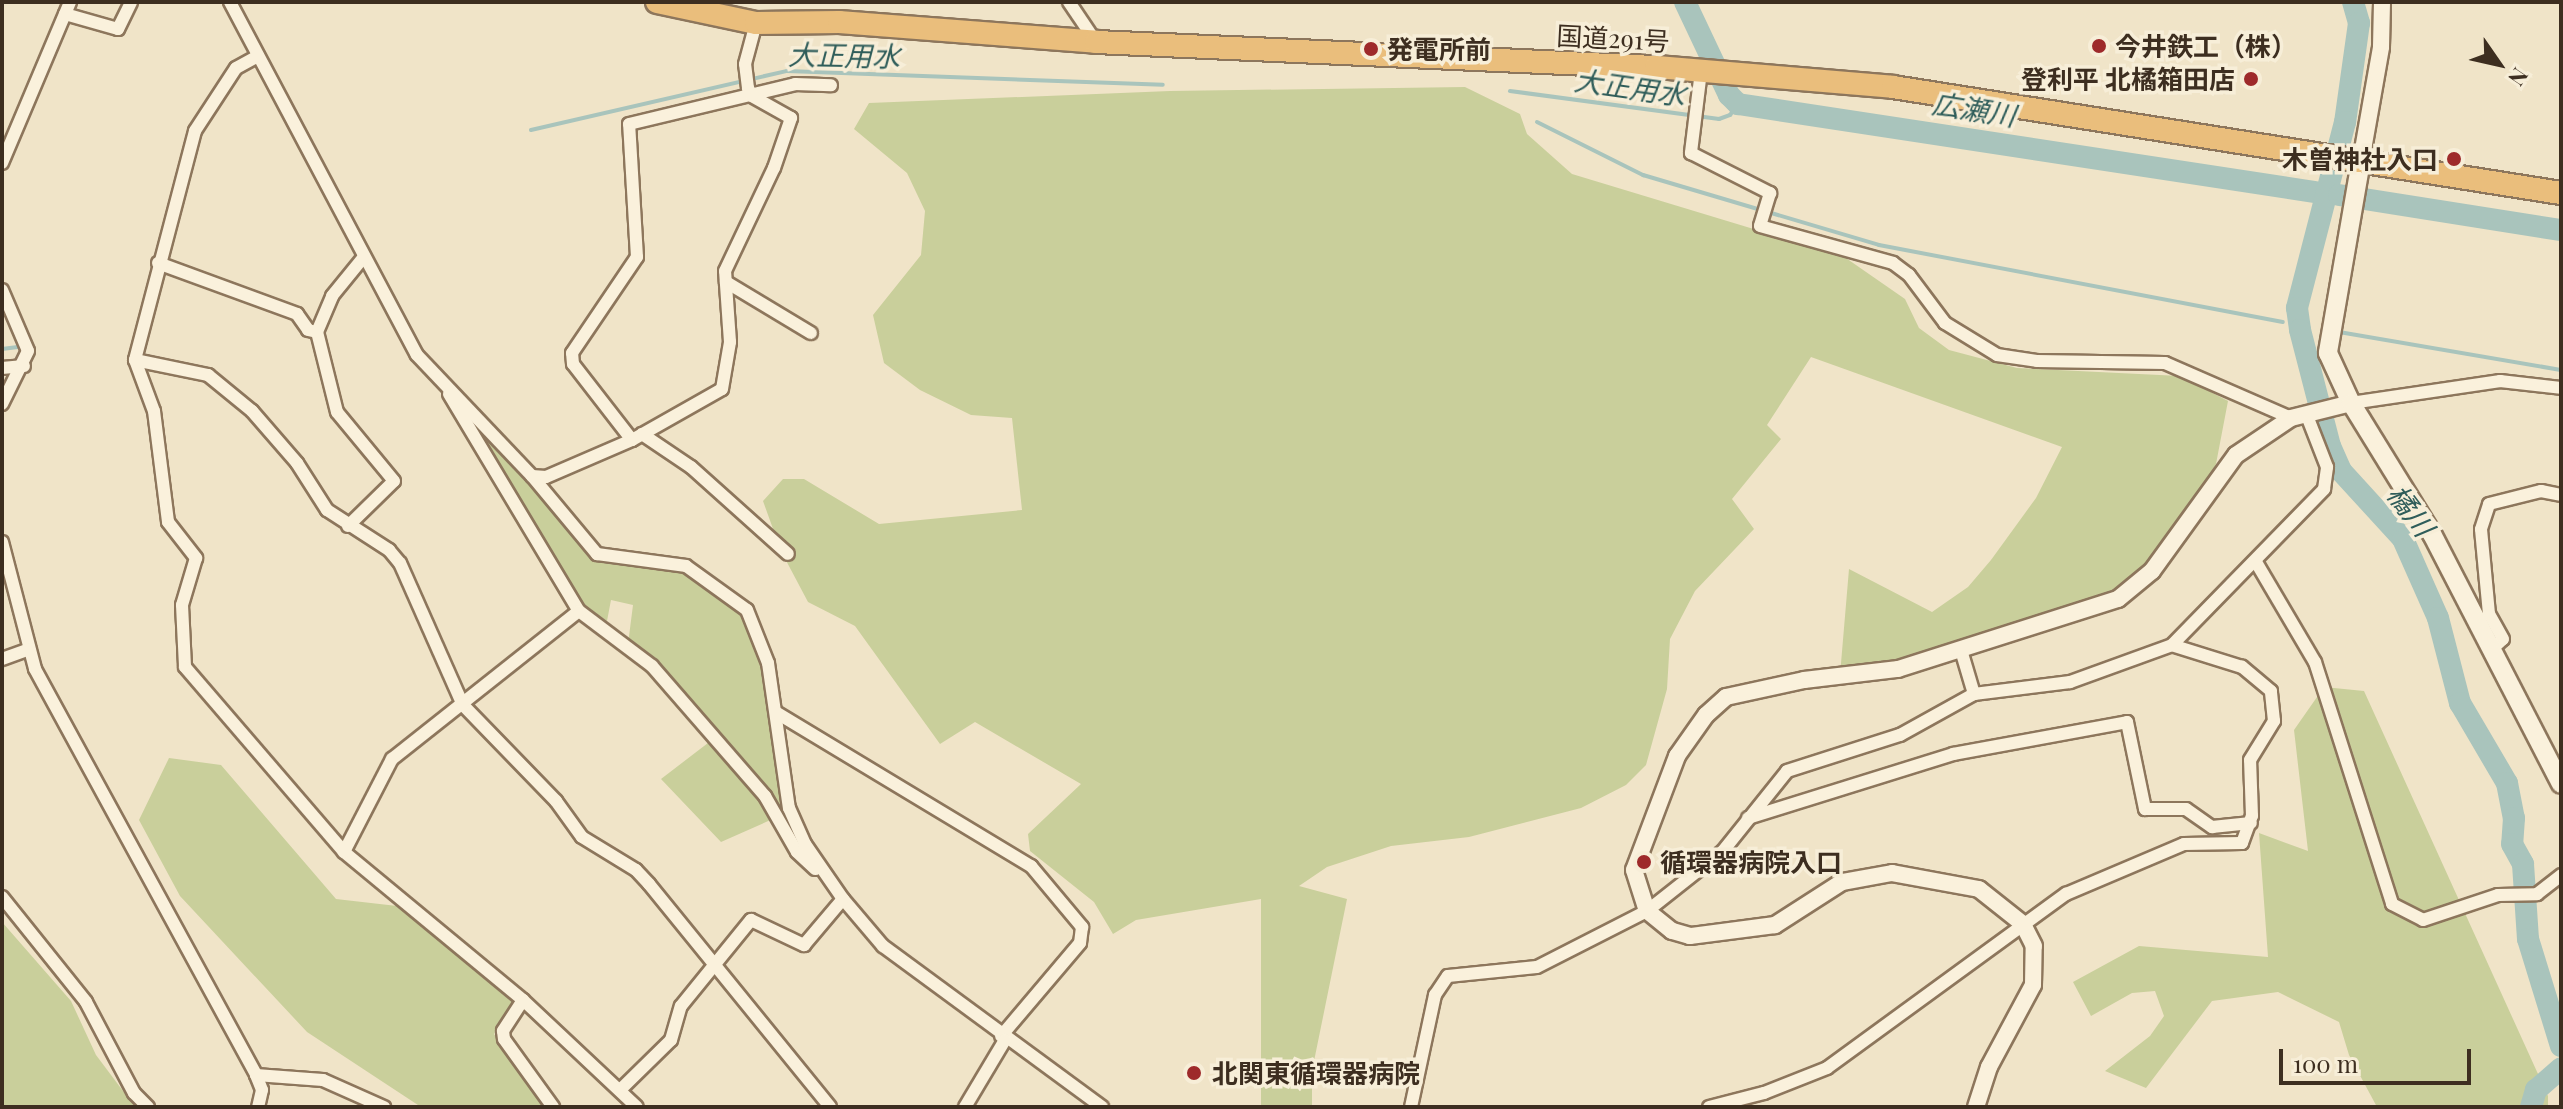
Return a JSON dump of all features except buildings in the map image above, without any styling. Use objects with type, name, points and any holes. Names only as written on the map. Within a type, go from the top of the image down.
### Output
[{"type":"highway","name":"国道291号","points":[[657,2],[756,23],[839,22],[1096,42],[1712,72],[1893,87],[2561,193]]},
{"type":"main road","points":[[2353,159],[2355,185],[2351,213],[2326,345],[2351,403],[2432,534],[2561,784]]},
{"type":"street","points":[[2,163],[68,8],[118,29],[131,2]]},
{"type":"street","points":[[230,2],[399,328],[443,382],[532,476],[597,554],[686,566],[747,610],[761,641],[777,713],[789,808],[843,899],[883,946],[1003,1038],[1102,1107]]},
{"type":"street","points":[[1069,2],[1096,42]]},
{"type":"street","points":[[2353,159],[2381,47],[2382,2]]},
{"type":"street","points":[[532,476],[546,477],[637,437],[722,389],[730,342],[725,271],[774,168],[791,118],[750,92],[744,70],[756,23]]},
{"type":"street","points":[[258,56],[236,68],[195,131],[135,360],[154,411],[165,511],[196,558],[182,605],[185,667],[344,852],[523,1000],[637,1107]]},
{"type":"street","points":[[1411,1107],[1435,995],[1448,976],[1537,967],[1647,911],[1723,851],[1787,771],[1927,724],[1974,694],[2070,682],[2172,645],[2256,562],[2328,480],[2302,414],[2165,363],[2037,361],[1997,355],[1945,323],[1909,275],[1893,263],[1760,224],[1769,196],[1691,153],[1697,107],[1712,72]]},
{"type":"street","points":[[788,554],[691,467],[637,437],[573,364],[572,353],[637,257],[629,124],[750,92],[795,84],[831,85]]},
{"type":"street","points":[[348,526],[394,481],[337,412],[317,332],[332,296],[363,258]]},
{"type":"street","points":[[158,263],[297,314],[308,330],[317,332]]},
{"type":"street","points":[[726,282],[811,333]]},
{"type":"street","points":[[2,290],[28,351],[24,366],[2,404]]},
{"type":"street","points":[[135,360],[208,375],[252,411],[297,463],[327,510],[400,563],[463,705],[556,801],[582,837],[643,877],[830,1107]]},
{"type":"street","points":[[2,368],[24,366]]},
{"type":"street","points":[[1976,1107],[1989,1067],[2033,985],[2034,946],[2023,924],[1979,889],[1892,873],[1842,882],[1775,925],[1745,932],[1680,935],[1647,911],[1634,870],[1648,823],[1677,756],[1726,697],[1804,680],[1898,669],[2094,610],[2135,588],[2195,516],[2220,472],[2302,414],[2332,406],[2500,381],[2561,388]]},
{"type":"street","points":[[443,382],[579,611],[652,666],[765,796],[797,852],[832,884]]},
{"type":"street","points":[[2493,648],[2503,639],[2489,614],[2481,529],[2489,504],[2541,491],[2561,495]]},
{"type":"street","points":[[2,542],[29,649],[81,761],[256,1075],[262,1090],[258,1107]]},
{"type":"street","points":[[2256,562],[2315,662],[2392,904],[2423,920],[2498,895],[2537,894],[2561,875]]},
{"type":"street","points":[[344,852],[392,759],[579,611]]},
{"type":"street","points":[[1709,1107],[1764,1093],[1827,1068],[2066,894],[2161,851],[2184,844],[2242,843],[2251,823],[2250,760],[2262,736],[2271,729],[2271,691],[2242,667],[2172,645]]},
{"type":"street","points":[[2,659],[29,649]]},
{"type":"street","points":[[1961,650],[1974,694]]},
{"type":"street","points":[[777,713],[1031,866],[1082,927],[1080,943],[1003,1038],[965,1107]]},
{"type":"street","points":[[1747,819],[1953,754],[2127,722],[2145,809],[2186,809],[2212,827],[2251,823]]},
{"type":"street","points":[[2,897],[86,1002],[134,1093],[148,1107]]},
{"type":"street","points":[[620,1090],[671,1040],[681,1006],[751,920],[804,945],[843,899]]},
{"type":"street","points":[[523,1000],[503,1031],[504,1039],[553,1107]]},
{"type":"street","points":[[256,1075],[323,1080],[384,1107]]},
{"type":"green space","points":[[1465,87],[1520,114],[1527,134],[1572,174],[1843,256],[1905,299],[1919,328],[1949,350],[2017,368],[2180,376],[2228,401],[2216,464],[2188,515],[2148,568],[2114,595],[1959,647],[1840,675],[1849,569],[1932,612],[1968,587],[1991,560],[2036,498],[2062,447],[1811,357],[1767,425],[1781,439],[1732,499],[1754,529],[1695,591],[1670,639],[1667,689],[1646,765],[1626,785],[1581,808],[1469,837],[1391,846],[1327,867],[1299,886],[1347,899],[1312,1071],[1312,1107],[1261,1107],[1261,899],[1136,920],[1113,934],[1094,902],[1030,851],[1028,834],[1081,784],[975,722],[940,744],[855,626],[808,602],[781,551],[763,501],[783,479],[804,479],[879,524],[1022,510],[1012,418],[971,415],[920,390],[884,363],[873,315],[921,255],[925,211],[907,173],[854,129],[869,103],[1170,91]]},
{"type":"green space","points":[[468,419],[603,563],[689,573],[741,612],[755,633],[763,665],[784,814],[721,842],[661,779],[721,733],[664,671],[628,644],[633,605],[611,600],[607,621],[579,603]]},
{"type":"green space","points":[[2324,687],[2364,691],[2548,1096],[2548,1107],[2377,1107],[2349,1055],[2339,1022],[2278,992],[2212,1001],[2146,1088],[2105,1071],[2150,1036],[2164,1016],[2155,991],[2132,993],[2091,1016],[2073,982],[2139,946],[2268,957],[2259,833],[2308,851],[2294,730]]},
{"type":"green space","points":[[169,758],[221,765],[336,899],[397,906],[514,1002],[494,1034],[545,1107],[421,1107],[307,1032],[180,896],[139,820]]},
{"type":"green space","points":[[2,922],[71,1001],[96,1055],[135,1107],[2,1107]]},
{"type":"waterway","name":"広瀬川","points":[[1685,2],[1729,95],[1738,104],[2315,192]]},
{"type":"waterway","name":"橘川","points":[[2353,2],[2359,23],[2345,122],[2297,308],[2300,330],[2330,446],[2341,471],[2403,539],[2438,618],[2460,703],[2507,783],[2514,818],[2512,844],[2523,864],[2528,939],[2561,1046]]},
{"type":"waterway","name":"大正用水","points":[[531,130],[787,71],[1163,85]]},
{"type":"waterway","name":"大正用水","points":[[1510,91],[1719,119],[1730,115],[1738,104]]},
{"type":"waterway","points":[[1537,122],[1643,175],[1879,245],[2283,322]]},
{"type":"waterway","name":"広瀬川","points":[[2339,195],[2561,230]]},
{"type":"waterway","points":[[2339,332],[2561,370]]},
{"type":"waterway","name":"大正用水","points":[[2,349],[18,347]]},
{"type":"waterway","name":"橘川","points":[[2531,1107],[2536,1090],[2561,1068]]},
{"type":"place","name":"今井鉄工（株）","points":[[2099,46]]},
{"type":"place","name":"発電所前","points":[[1371,49]]},
{"type":"place","name":"登利平 北橘箱田店","points":[[2251,79]]},
{"type":"place","name":"木曽神社入口","points":[[2454,159]]},
{"type":"place","name":"循環器病院入口","points":[[1644,862]]},
{"type":"place","name":"北関東循環器病院","points":[[1194,1073]]}]
